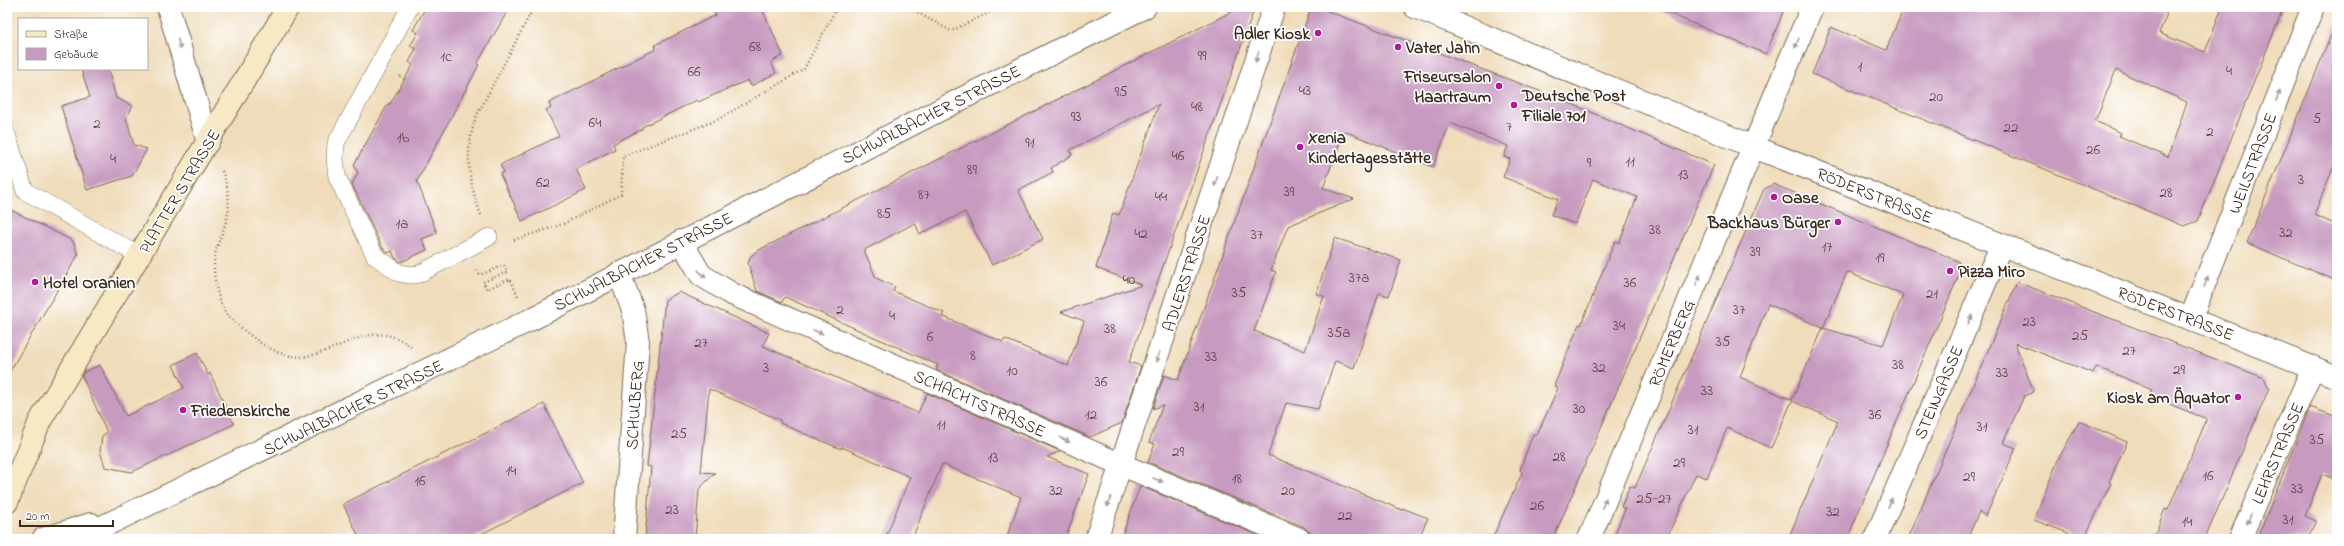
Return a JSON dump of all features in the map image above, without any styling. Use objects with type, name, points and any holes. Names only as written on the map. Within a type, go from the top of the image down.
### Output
[{"type":"main road","name":"PLATTER STRASSE","points":[[7,470],[32,436],[288,7]]},
{"type":"main road","name":"PLATTER STRASSE","points":[[7,502],[32,436]]},
{"type":"street","points":[[168,7],[208,142]]},
{"type":"street","name":"SCHWALBACHER STRASSE","points":[[77,539],[431,369],[1145,7]]},
{"type":"street","name":"ADLERSTRASSE","points":[[1096,539],[1274,7]]},
{"type":"street","name":"RÖDERSTRASSE","points":[[1415,7],[1754,147],[2001,246],[2192,318],[2337,377]]},
{"type":"street","name":"RÖMERBERG","points":[[1589,539],[1812,7]]},
{"type":"street","name":"WEILSTRASSE","points":[[2192,318],[2313,7]]},
{"type":"street","name":"SCHACHTSTRASSE","points":[[681,241],[701,275],[732,294],[1122,465],[1299,539]]},
{"type":"street","name":"STEINGASSE","points":[[1875,539],[2001,246]]},
{"type":"street","name":"SCHULBERG","points":[[619,273],[633,310],[638,342],[624,539]]},
{"type":"street","name":"LEHRSTRASSE","points":[[2240,539],[2313,367]]},
{"type":"street","name":"SCHWALBACHER STRASSE","points":[[44,539],[138,510]]},
{"type":"lane","points":[[410,7],[336,143],[335,159],[337,177],[376,256],[399,273],[411,275],[419,274],[489,237]]},
{"type":"lane","points":[[7,136],[25,191],[140,256]]},
{"type":"path","points":[[474,196],[468,165],[470,135],[476,117],[534,7]]},
{"type":"path","points":[[626,7],[625,11],[634,7]]},
{"type":"path","points":[[509,241],[562,224],[620,194],[623,156],[717,120],[804,69],[837,7]]},
{"type":"path","points":[[907,7],[951,31],[1001,7]]},
{"type":"path","points":[[208,142],[228,187],[228,212],[215,260],[215,282],[225,313],[249,336],[268,347],[290,354],[307,356],[328,351],[352,339],[375,334],[395,336],[418,353],[431,369]]},
{"type":"path","points":[[482,266],[476,268],[480,275],[504,265],[507,272],[483,282],[486,289],[510,280],[517,292]]},
{"type":"building","points":[[426,7],[510,7],[477,64],[479,65],[417,181],[437,233],[422,239],[427,250],[401,262],[395,258],[392,251],[388,253],[382,247],[352,184],[358,173],[354,165],[388,104],[390,104],[413,65],[409,62],[416,49],[410,46],[418,33],[413,30]]},
{"type":"building","points":[[712,7],[761,7],[783,55],[771,62],[776,73],[751,86],[748,80],[698,102],[697,100],[642,127],[642,129],[613,144],[615,149],[576,169],[586,190],[522,221],[500,174],[504,172],[500,165],[559,136],[546,110],[551,108],[549,103],[656,49],[655,45],[716,15]]},
{"type":"building","points":[[1241,7],[1255,7],[1129,362],[1141,366],[1122,423],[1090,437],[936,370],[938,365],[785,297],[782,302],[757,291],[748,263],[750,257],[757,251]],"holes":[[[1159,104],[1119,215],[1113,213],[1096,268],[1142,285],[1061,312],[1084,321],[1068,366],[1005,339],[1003,342],[942,316],[944,313],[893,291],[895,287],[876,278],[864,250],[915,223],[920,234],[965,212],[992,265],[1043,239],[1018,190],[1053,172],[1051,168],[1072,155],[1070,150]]]},
{"type":"building","points":[[1317,7],[1558,98],[1714,165],[1553,539],[1492,539],[1522,473],[1520,470],[1533,434],[1537,435],[1558,388],[1554,386],[1579,324],[1581,325],[1615,241],[1619,243],[1637,197],[1593,179],[1575,224],[1551,215],[1558,199],[1503,177],[1510,159],[1504,157],[1508,146],[1450,123],[1433,167],[1344,131],[1323,188],[1354,199],[1288,226],[1271,270],[1276,272],[1254,331],[1305,351],[1324,296],[1316,294],[1335,238],[1401,260],[1389,296],[1379,293],[1354,368],[1335,361],[1318,409],[1286,403],[1268,455],[1402,510],[1402,508],[1428,518],[1418,539],[1311,539],[1309,532],[1304,527],[1148,462],[1155,444],[1149,442],[1163,405],[1153,409],[1164,375],[1178,380],[1310,11]]},
{"type":"building","points":[[1654,7],[1785,7],[1766,54]]},
{"type":"building","points":[[1904,7],[2153,7],[2167,14],[2159,33],[2205,52],[2222,7],[2284,7],[2198,221],[2184,226],[1812,74],[1831,27],[1886,50]],"holes":[[[2116,70],[2187,102],[2168,157],[2119,136],[2121,133],[2095,121]]]},
{"type":"building","points":[[2336,23],[2337,158],[2314,215],[2337,225],[2337,281],[2247,243]]},
{"type":"building","points":[[81,70],[108,70],[116,98],[133,106],[126,118],[134,145],[147,149],[132,176],[87,190],[61,106],[90,97]]},
{"type":"building","points":[[1773,184],[1958,261],[1961,270],[1847,539],[1788,539],[1838,421],[1792,401],[1771,448],[1727,428],[1707,478],[1696,474],[1666,539],[1613,539],[1625,509],[1621,507],[1630,486],[1635,488],[1764,189]],"holes":[[[1847,272],[1903,295],[1883,345],[1823,328]],[[1768,304],[1823,328],[1792,400],[1740,377]]]},
{"type":"building","name":"Hotel Oranien","points":[[7,208],[73,241],[78,255],[7,376]]},
{"type":"building","points":[[2017,282],[2264,378],[2269,388],[2205,539],[2153,539],[2165,509],[2168,510],[2207,419],[2149,396],[2152,390],[2120,376],[2096,367],[2093,373],[2015,343],[2034,392],[2024,396],[2003,443],[2016,448],[1986,516],[1979,512],[1967,539],[1908,539]]},
{"type":"building","points":[[679,292],[769,333],[763,346],[918,413],[927,393],[1060,451],[1047,457],[1089,474],[1065,539],[1006,539],[1021,497],[942,464],[912,539],[885,539],[910,477],[842,447],[841,449],[780,423],[780,420],[709,389],[701,472],[715,473],[699,489],[695,539],[645,539],[651,467],[647,466],[665,300]]},
{"type":"building","name":"Friedenskirche","points":[[197,353],[208,375],[210,373],[234,424],[132,472],[105,467],[100,451],[102,436],[107,432],[82,376],[84,372],[100,365],[126,416],[184,388],[173,365]]},
{"type":"building","points":[[544,404],[583,483],[471,539],[360,539],[343,504]]},
{"type":"building","points":[[2310,407],[2337,417],[2337,480],[2322,474],[2305,516],[2316,521],[2307,539],[2257,539]]},
{"type":"building","points":[[2079,421],[2127,442],[2109,482],[2111,483],[2084,539],[2034,520],[2058,460]]},
{"type":"building","points":[[1140,486],[1267,539],[1121,539]]},
{"type":"place","name":"Adler Kiosk","points":[[1318,33]]},
{"type":"place","name":"Vater Jahn","points":[[1398,47]]},
{"type":"place","name":"Friseursalon Haartraum","points":[[1499,86]]},
{"type":"place","name":"Deutsche Post Filiale 701","points":[[1514,105]]},
{"type":"place","name":"Xenia Kindertagesstätte","points":[[1300,147]]},
{"type":"place","name":"Oase","points":[[1774,197]]},
{"type":"place","name":"Backhaus Bürger","points":[[1838,222]]},
{"type":"place","name":"Pizza Miro","points":[[1950,271]]},
{"type":"place","name":"Hotel Oranien","points":[[35,282]]},
{"type":"place","name":"Kiosk am Äquator","points":[[2238,397]]},
{"type":"place","name":"Friedenskirche","points":[[183,410]]}]
